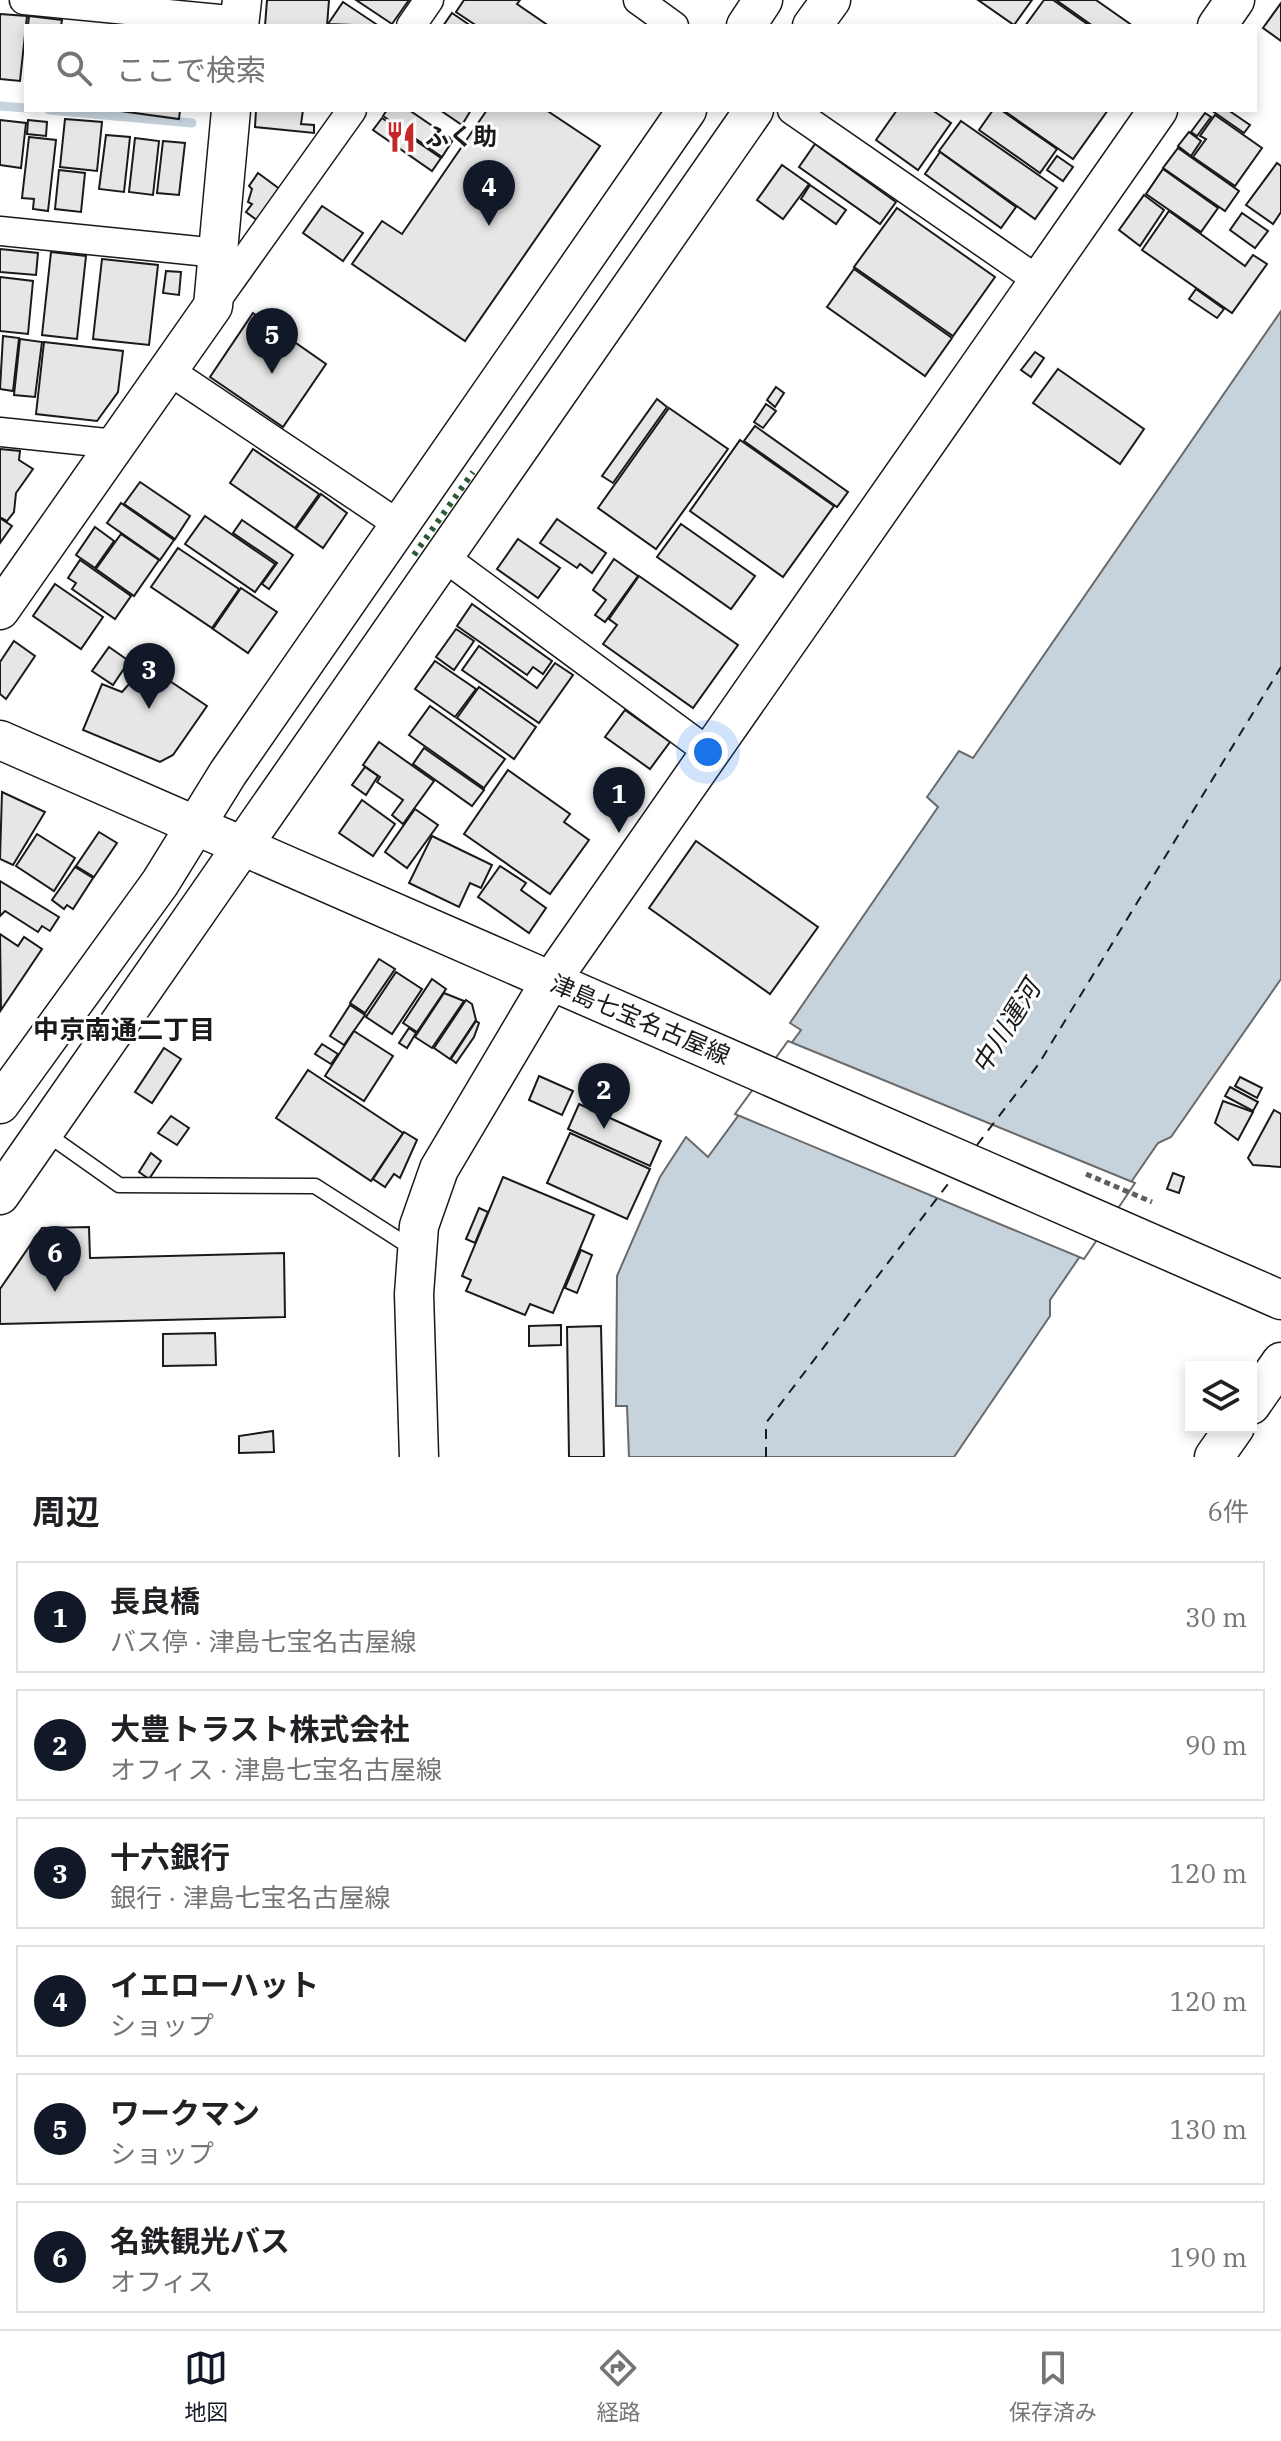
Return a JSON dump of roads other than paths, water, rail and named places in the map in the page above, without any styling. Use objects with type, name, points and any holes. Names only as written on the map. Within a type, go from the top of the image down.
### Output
[{"type":"street","points":[[24,0],[240,16]]},
{"type":"street","points":[[412,24],[429,0]]},
{"type":"street","points":[[638,0],[671,24]]},
{"type":"street","points":[[747,24],[763,0]]},
{"type":"street","points":[[813,24],[831,0]]},
{"type":"street","points":[[1218,24],[1235,0]]},
{"type":"street","points":[[213,306],[231,112]]},
{"type":"street","points":[[0,610],[351,112]]},
{"type":"street","points":[[0,1104],[150,898],[398,524],[686,112]]},
{"type":"street","points":[[0,1195],[753,112]]},
{"type":"street","points":[[795,112],[1039,281]]},
{"type":"street","points":[[419,1457],[414,1294],[419,1226],[439,1169],[550,982],[1157,112]]},
{"type":"street","points":[[0,231],[218,253]]},
{"type":"street","points":[[168,370],[398,524]]},
{"type":"street","points":[[0,432],[116,444]]},
{"type":"street","points":[[444,557],[710,753]]},
{"type":"street","name":"津島七宝名古屋線","points":[[0,740],[195,828],[1281,1300]]},
{"type":"street","points":[[1257,1396],[1281,1362]]},
{"type":"street","points":[[1214,1457],[1231,1433]]},
{"type":"lane","points":[[43,1132],[119,1185],[315,1186],[417,1251]]},
{"type":"water","name":"中川運河","points":[[1281,311],[1281,979],[1171,1137],[1158,1143],[1050,1300],[1050,1316],[954,1457],[629,1457],[627,1406],[616,1406],[617,1276],[660,1177],[686,1137],[708,1157],[801,1030],[790,1023],[938,807],[927,797],[959,751],[973,758]]},
{"type":"waterway","points":[[0,106],[24,108]]},
{"type":"waterway","points":[[71,112],[192,123]]},
{"type":"place","name":"ふく助","points":[[401,137]]},
{"type":"place","name":"イエローハット","points":[[489,226]]},
{"type":"place","name":"ワークマン","points":[[272,374]]},
{"type":"place","name":"十六銀行","points":[[149,709]]},
{"type":"place","name":"長良橋","points":[[619,833]]},
{"type":"place","name":"大豊トラスト株式会社","points":[[604,1129]]},
{"type":"place","name":"名鉄観光バス","points":[[55,1292]]},
{"type":"district","name":"中京南通二丁目","points":[[124,1030]]}]
